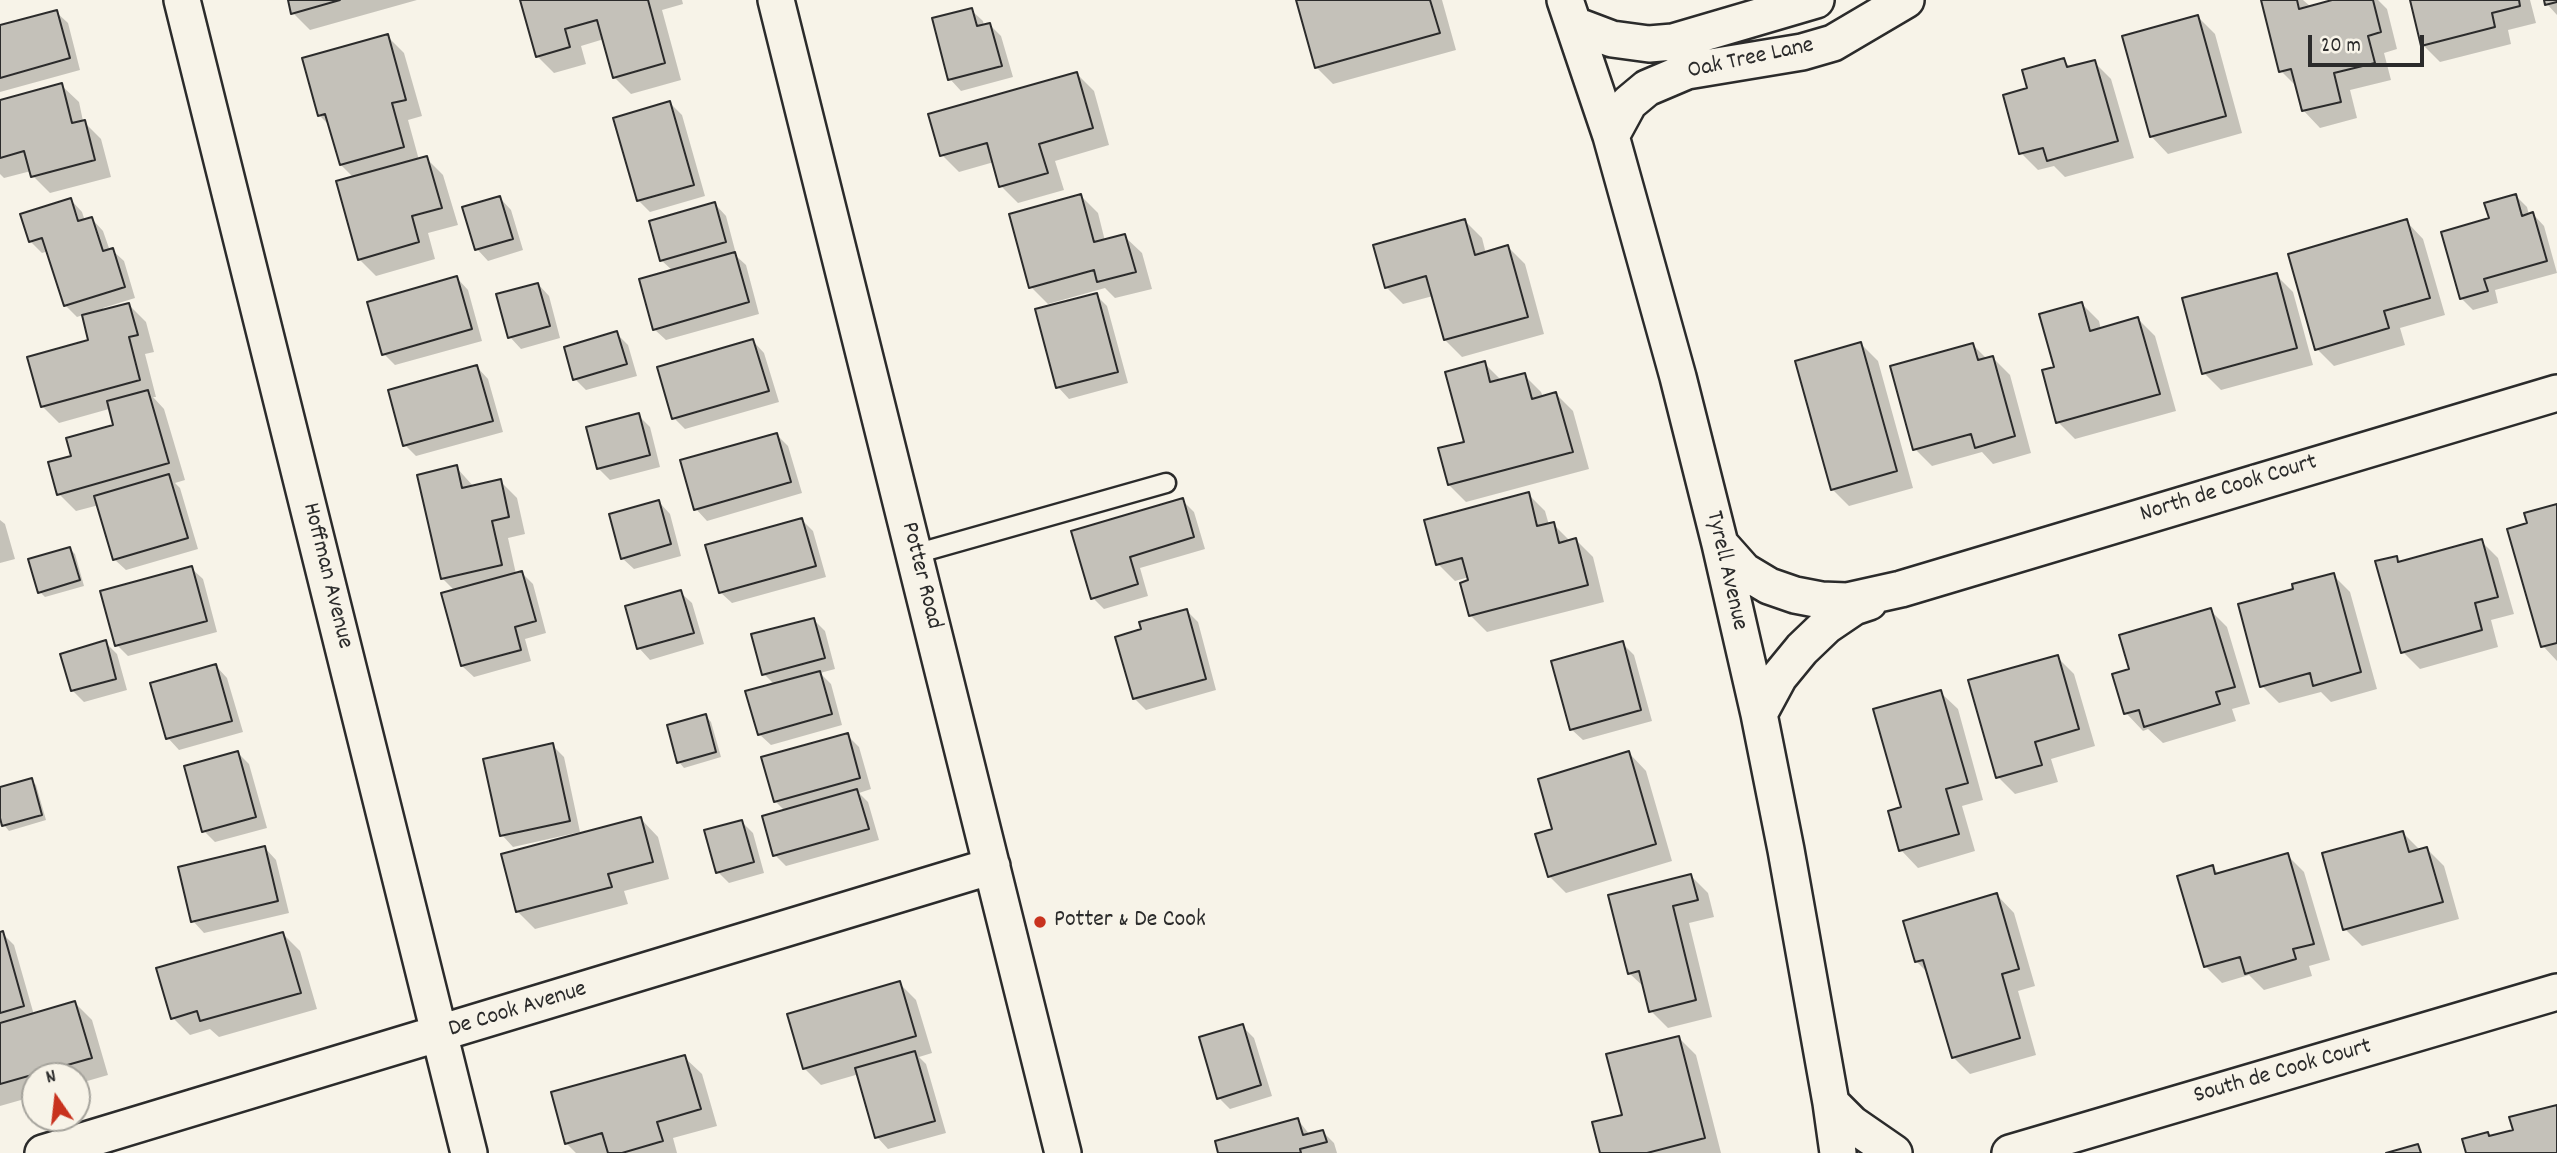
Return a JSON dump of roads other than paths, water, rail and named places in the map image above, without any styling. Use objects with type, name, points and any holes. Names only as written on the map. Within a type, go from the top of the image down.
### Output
[{"type":"street","name":"Hoffman Avenue","points":[[182,0],[469,1153]]},
{"type":"street","name":"Potter Road","points":[[776,0],[1063,1153]]},
{"type":"street","name":"Oak Tree Lane","points":[[1570,13],[1612,39],[1649,44],[1673,42],[1816,0]]},
{"type":"street","name":"Oak Tree Lane","points":[[1611,136],[1629,103],[1647,88],[1687,71],[1802,52],[1832,43],[1906,0]]},
{"type":"street","name":"Tyrell Avenue","points":[[1570,13],[1611,136],[1678,377],[1720,544],[1759,714],[1789,863],[1838,1153]]},
{"type":"street","name":"North de Cook Court","points":[[1759,714],[1779,677],[1802,649],[1826,626],[1854,607],[1902,589],[2557,393]]},
{"type":"street","name":"North de Cook Court","points":[[1720,544],[1744,571],[1769,586],[1795,595],[1847,601],[1902,589]]},
{"type":"street","name":"De Cook Avenue","points":[[43,1153],[992,866]]},
{"type":"street","name":"South de Cook Court","points":[[2010,1153],[2557,992]]},
{"type":"street","points":[[1831,1103],[1852,1124],[1894,1153]]},
{"type":"lane","points":[[915,554],[1166,483]]},
{"type":"place","name":"Potter & De Cook","points":[[1040,922]]}]
